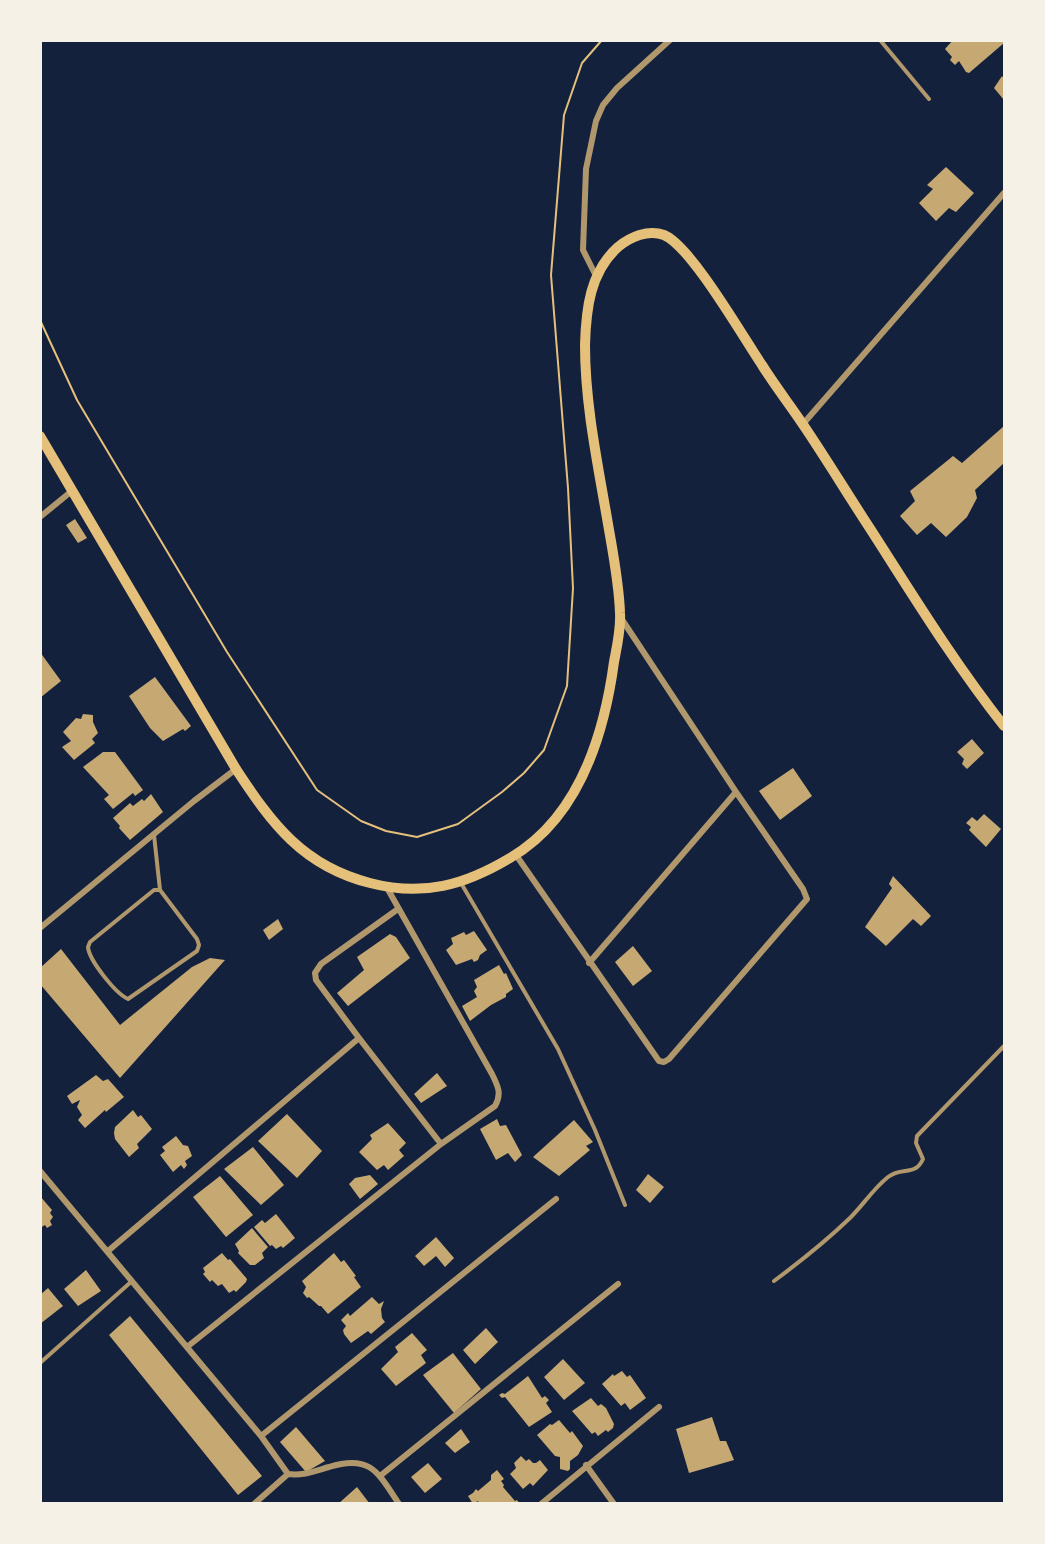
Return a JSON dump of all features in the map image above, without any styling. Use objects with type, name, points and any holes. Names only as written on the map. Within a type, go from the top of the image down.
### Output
[{"type":"main road","points":[[40,436],[236,770],[261,807],[285,835],[310,858],[341,875],[386,886],[412,889],[436,888],[460,882],[481,875],[516,855],[534,843],[555,821],[571,798],[588,766],[606,707],[621,617],[617,572],[586,381],[586,319],[596,276],[615,250],[636,236],[658,233],[675,241],[705,278],[803,424],[944,645],[971,684],[1005,726]]},
{"type":"street","points":[[596,276],[583,250],[586,169],[596,121],[603,105],[617,88],[670,40]]},
{"type":"street","points":[[803,424],[1005,193]]},
{"type":"street","points":[[40,517],[73,490]]},
{"type":"street","points":[[516,855],[658,1061],[664,1062],[807,899],[803,889],[621,617]]},
{"type":"street","points":[[40,928],[236,770]]},
{"type":"street","points":[[589,963],[736,792]]},
{"type":"street","points":[[187,1347],[441,1144],[495,1106],[499,1098],[498,1087],[386,886]]},
{"type":"street","points":[[399,909],[321,964],[315,973],[316,980],[441,1144]]},
{"type":"street","points":[[108,1251],[359,1038]]},
{"type":"street","points":[[40,1171],[261,1436],[288,1474]]},
{"type":"street","points":[[261,1436],[556,1199]]},
{"type":"street","points":[[380,1476],[618,1284]]},
{"type":"street","points":[[541,1503],[659,1407]]},
{"type":"street","points":[[254,1503],[288,1474],[306,1474],[347,1462],[358,1462],[380,1476],[399,1503]]},
{"type":"street","points":[[586,1465],[614,1503]]},
{"type":"lane","points":[[880,40],[929,99]]},
{"type":"lane","points":[[154,835],[160,891],[197,939],[199,945],[197,951],[128,999],[108,981],[90,956],[88,947],[90,942],[150,892],[160,891]]},
{"type":"lane","points":[[460,882],[558,1049],[595,1130],[625,1205]]},
{"type":"lane","points":[[774,1281],[808,1256],[849,1219],[886,1178],[893,1173],[920,1167],[923,1159],[916,1143],[917,1136],[1005,1046]]},
{"type":"lane","points":[[40,1363],[132,1281]]},
{"type":"path","points":[[40,320],[77,400],[227,652],[317,790],[361,821],[386,831],[417,837],[458,824],[502,792],[524,773],[544,750],[567,686],[573,588],[568,488],[551,275],[564,115],[582,63],[602,40]]},
{"type":"building","points":[[953,40],[1004,40],[1004,43],[969,73],[959,61],[955,65],[950,60],[952,57],[945,49]]},
{"type":"building","points":[[1002,76],[1004,79],[1004,100],[994,88]]},
{"type":"building","points":[[946,167],[974,193],[956,212],[949,208],[936,221],[919,203],[933,189],[927,185]]},
{"type":"building","points":[[1004,426],[1004,463],[975,490],[977,498],[967,517],[946,537],[931,523],[917,535],[900,516],[915,501],[910,491],[953,456],[962,463]]},
{"type":"building","points":[[75,519],[87,538],[78,543],[66,525]]},
{"type":"building","points":[[40,652],[61,681],[40,698]]},
{"type":"building","points":[[155,677],[191,726],[163,741],[150,728],[129,696]]},
{"type":"building","points":[[83,714],[93,715],[93,722],[98,733],[92,739],[95,743],[74,760],[62,747],[71,741],[63,732],[76,718],[81,719]]},
{"type":"building","points":[[972,739],[984,753],[967,769],[962,764],[964,759],[957,752]]},
{"type":"building","points":[[103,752],[115,752],[143,790],[135,796],[133,793],[113,809],[104,799],[109,795],[83,767]]},
{"type":"building","points":[[793,768],[812,796],[780,820],[759,791]]},
{"type":"building","points":[[151,794],[163,812],[130,840],[113,818],[130,803],[133,806],[142,799],[144,801]]},
{"type":"building","points":[[984,814],[1001,829],[986,847],[969,830],[971,827],[966,823],[972,817],[977,821]]},
{"type":"building","points":[[893,876],[931,916],[921,926],[913,919],[886,946],[865,927],[892,888],[889,884]]},
{"type":"building","points":[[278,919],[283,929],[269,940],[263,930]]},
{"type":"building","points":[[474,931],[487,950],[474,962],[472,959],[456,965],[446,950],[453,944],[451,938],[464,932],[466,935]]},
{"type":"building","points":[[390,934],[396,937],[410,958],[348,1006],[337,993],[364,970],[357,957]]},
{"type":"building","points":[[633,946],[652,971],[633,986],[615,962]]},
{"type":"building","points":[[61,949],[120,1025],[192,967],[210,958],[225,960],[120,1078],[40,984],[40,968]]},
{"type":"building","points":[[499,965],[504,974],[506,973],[513,989],[506,994],[506,997],[470,1021],[462,1006],[477,997],[474,991],[477,987],[474,980]]},
{"type":"building","points":[[437,1073],[447,1086],[421,1103],[414,1094]]},
{"type":"building","points":[[96,1075],[103,1081],[108,1079],[124,1097],[85,1128],[78,1120],[82,1115],[77,1107],[80,1100],[72,1104],[67,1096]]},
{"type":"building","points":[[133,1110],[138,1117],[141,1115],[152,1129],[137,1144],[139,1148],[129,1157],[115,1139],[114,1133],[115,1127]]},
{"type":"building","points":[[287,1114],[322,1151],[297,1178],[258,1141]]},
{"type":"building","points":[[497,1119],[500,1126],[506,1125],[522,1155],[515,1162],[508,1153],[496,1160],[480,1129]]},
{"type":"building","points":[[574,1120],[593,1142],[586,1146],[590,1150],[559,1176],[533,1157]]},
{"type":"building","points":[[388,1123],[406,1143],[399,1150],[404,1156],[388,1170],[384,1165],[377,1170],[359,1152],[372,1139],[370,1135]]},
{"type":"building","points":[[176,1136],[183,1145],[188,1146],[192,1156],[185,1161],[187,1165],[184,1169],[181,1165],[173,1172],[160,1155],[165,1151],[162,1147]]},
{"type":"building","points":[[253,1147],[284,1185],[261,1205],[224,1169]]},
{"type":"building","points":[[648,1174],[664,1187],[650,1203],[636,1190]]},
{"type":"building","points":[[370,1175],[378,1184],[360,1199],[349,1184],[355,1178]]},
{"type":"building","points":[[220,1176],[253,1215],[226,1237],[193,1197]]},
{"type":"building","points":[[40,1196],[52,1210],[50,1213],[53,1217],[50,1221],[52,1225],[47,1228],[45,1225],[40,1228]]},
{"type":"building","points":[[276,1214],[295,1238],[283,1248],[281,1246],[276,1249],[270,1246],[254,1227],[262,1220],[265,1223]]},
{"type":"building","points":[[252,1228],[268,1247],[262,1253],[264,1258],[255,1265],[250,1265],[238,1253],[235,1244]]},
{"type":"building","points":[[436,1237],[454,1258],[445,1267],[436,1256],[424,1266],[415,1256]]},
{"type":"building","points":[[222,1253],[247,1279],[236,1292],[234,1290],[229,1293],[222,1284],[218,1286],[212,1280],[210,1282],[203,1274],[205,1272],[203,1268]]},
{"type":"building","points":[[334,1253],[341,1262],[344,1260],[361,1287],[328,1314],[303,1293],[306,1287],[302,1281]]},
{"type":"building","points":[[86,1270],[101,1291],[78,1306],[64,1289]]},
{"type":"building","points":[[48,1288],[63,1306],[40,1324],[40,1295]]},
{"type":"building","points":[[372,1297],[379,1304],[384,1301],[381,1309],[385,1322],[371,1334],[368,1331],[351,1343],[344,1334],[343,1330],[346,1326],[341,1320],[348,1313],[350,1316]]},
{"type":"building","points":[[130,1316],[262,1476],[238,1495],[109,1335]]},
{"type":"building","points":[[486,1328],[498,1342],[475,1364],[463,1350]]},
{"type":"building","points":[[412,1333],[427,1350],[421,1355],[426,1363],[396,1386],[381,1369],[398,1352],[395,1347]]},
{"type":"building","points":[[453,1353],[481,1389],[454,1413],[423,1375]]},
{"type":"building","points":[[563,1359],[585,1383],[564,1400],[544,1377]]},
{"type":"building","points":[[622,1371],[627,1377],[630,1375],[646,1398],[630,1410],[625,1403],[621,1406],[602,1384],[613,1374],[614,1376]]},
{"type":"building","points":[[528,1376],[542,1398],[545,1396],[549,1400],[546,1403],[552,1412],[529,1427],[505,1397],[502,1398],[499,1395],[505,1394]]},
{"type":"building","points":[[591,1398],[598,1406],[601,1404],[606,1408],[614,1424],[608,1432],[606,1430],[598,1436],[595,1432],[592,1434],[572,1411]]},
{"type":"building","points":[[712,1417],[720,1441],[726,1441],[734,1460],[689,1473],[676,1429]]},
{"type":"building","points":[[559,1420],[570,1433],[572,1431],[583,1446],[578,1455],[570,1461],[568,1471],[560,1469],[560,1457],[555,1456],[537,1435]]},
{"type":"building","points":[[296,1427],[325,1461],[306,1472],[280,1442]]},
{"type":"building","points":[[461,1429],[470,1442],[455,1453],[445,1443]]},
{"type":"building","points":[[521,1456],[533,1463],[540,1460],[548,1470],[533,1486],[530,1483],[523,1489],[510,1474],[516,1468],[514,1463]]},
{"type":"building","points":[[428,1463],[442,1479],[425,1493],[411,1477]]},
{"type":"building","points":[[497,1470],[504,1479],[501,1481],[503,1487],[520,1504],[479,1504],[478,1501],[473,1504],[468,1496],[491,1480],[491,1475]]},
{"type":"building","points":[[357,1487],[370,1504],[338,1504]]}]
